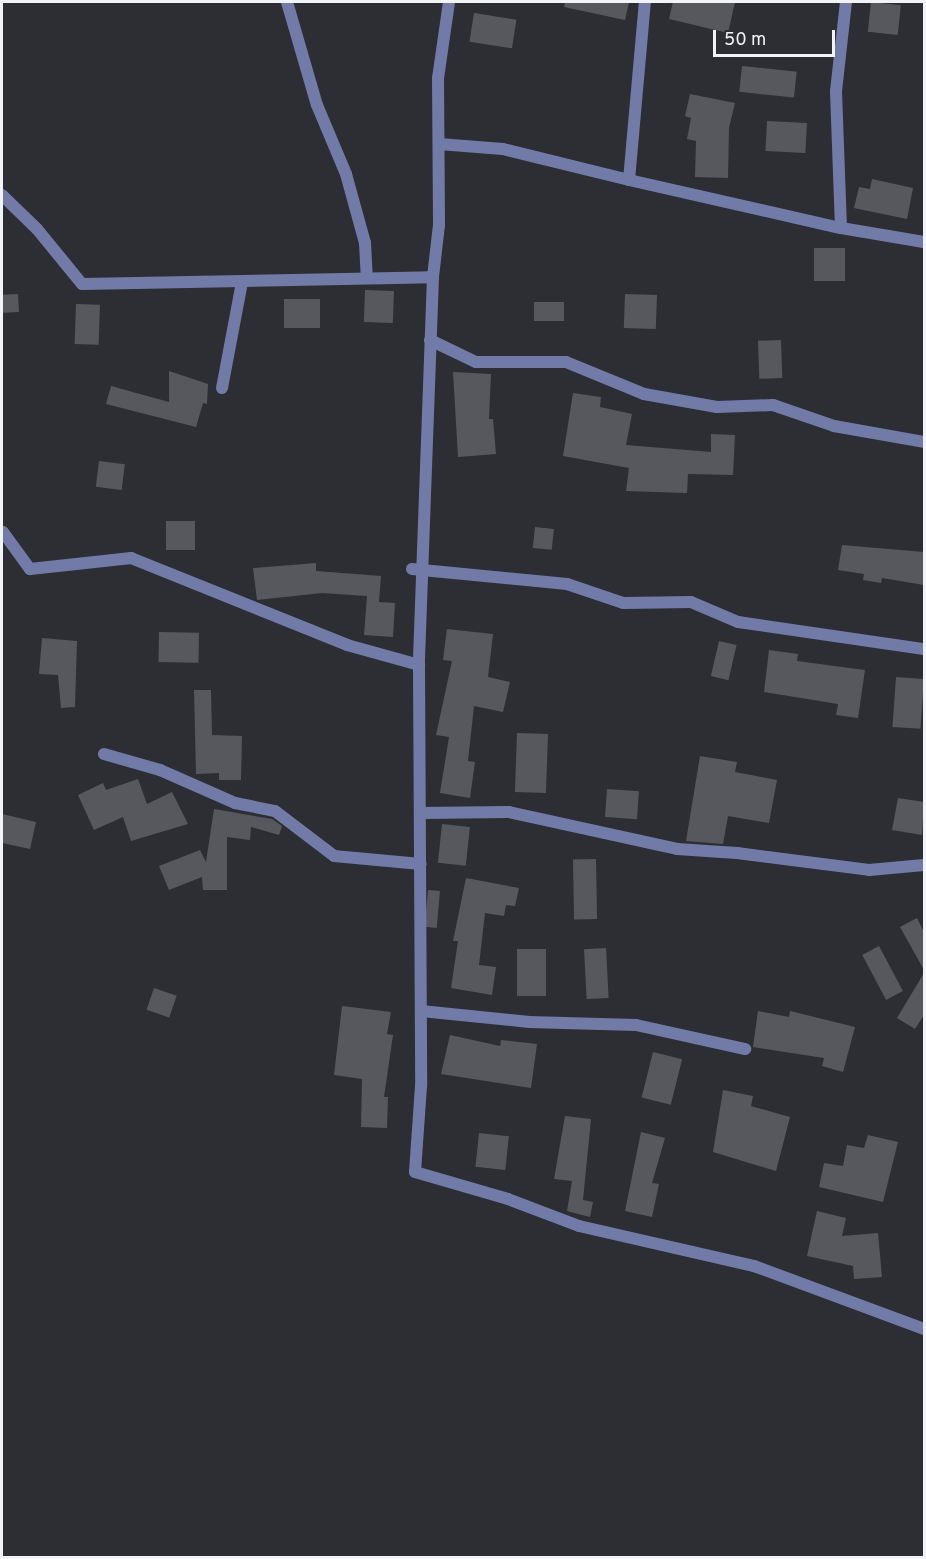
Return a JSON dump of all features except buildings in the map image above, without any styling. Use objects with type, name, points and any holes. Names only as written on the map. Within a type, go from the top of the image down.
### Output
[{"type":"street","points":[[287,2],[317,105],[346,174],[364,243],[367,277]]},
{"type":"street","points":[[449,2],[438,78],[438,225],[433,277],[417,569],[421,1011],[415,1172],[508,1199],[579,1226],[754,1266],[924,1329]]},
{"type":"street","points":[[629,180],[645,2]]},
{"type":"street","points":[[841,228],[836,91],[846,2]]},
{"type":"street","points":[[438,144],[503,149],[841,228],[924,242]]},
{"type":"street","points":[[2,195],[82,284],[433,277]]},
{"type":"street","points":[[222,388],[242,282]]},
{"type":"street","points":[[430,340],[476,362],[566,362],[644,394],[717,407],[773,405],[834,426],[924,442]]},
{"type":"street","points":[[3,532],[30,569],[131,558],[347,645],[419,664]]},
{"type":"street","points":[[417,569],[567,585],[623,603],[691,602],[738,622],[924,649]]},
{"type":"street","points":[[104,754],[160,770],[235,803],[276,811],[334,856],[421,864]]},
{"type":"street","points":[[421,813],[509,812],[677,849],[737,853],[869,870],[924,865]]},
{"type":"street","points":[[421,1011],[529,1022],[636,1025],[745,1049]]}]
